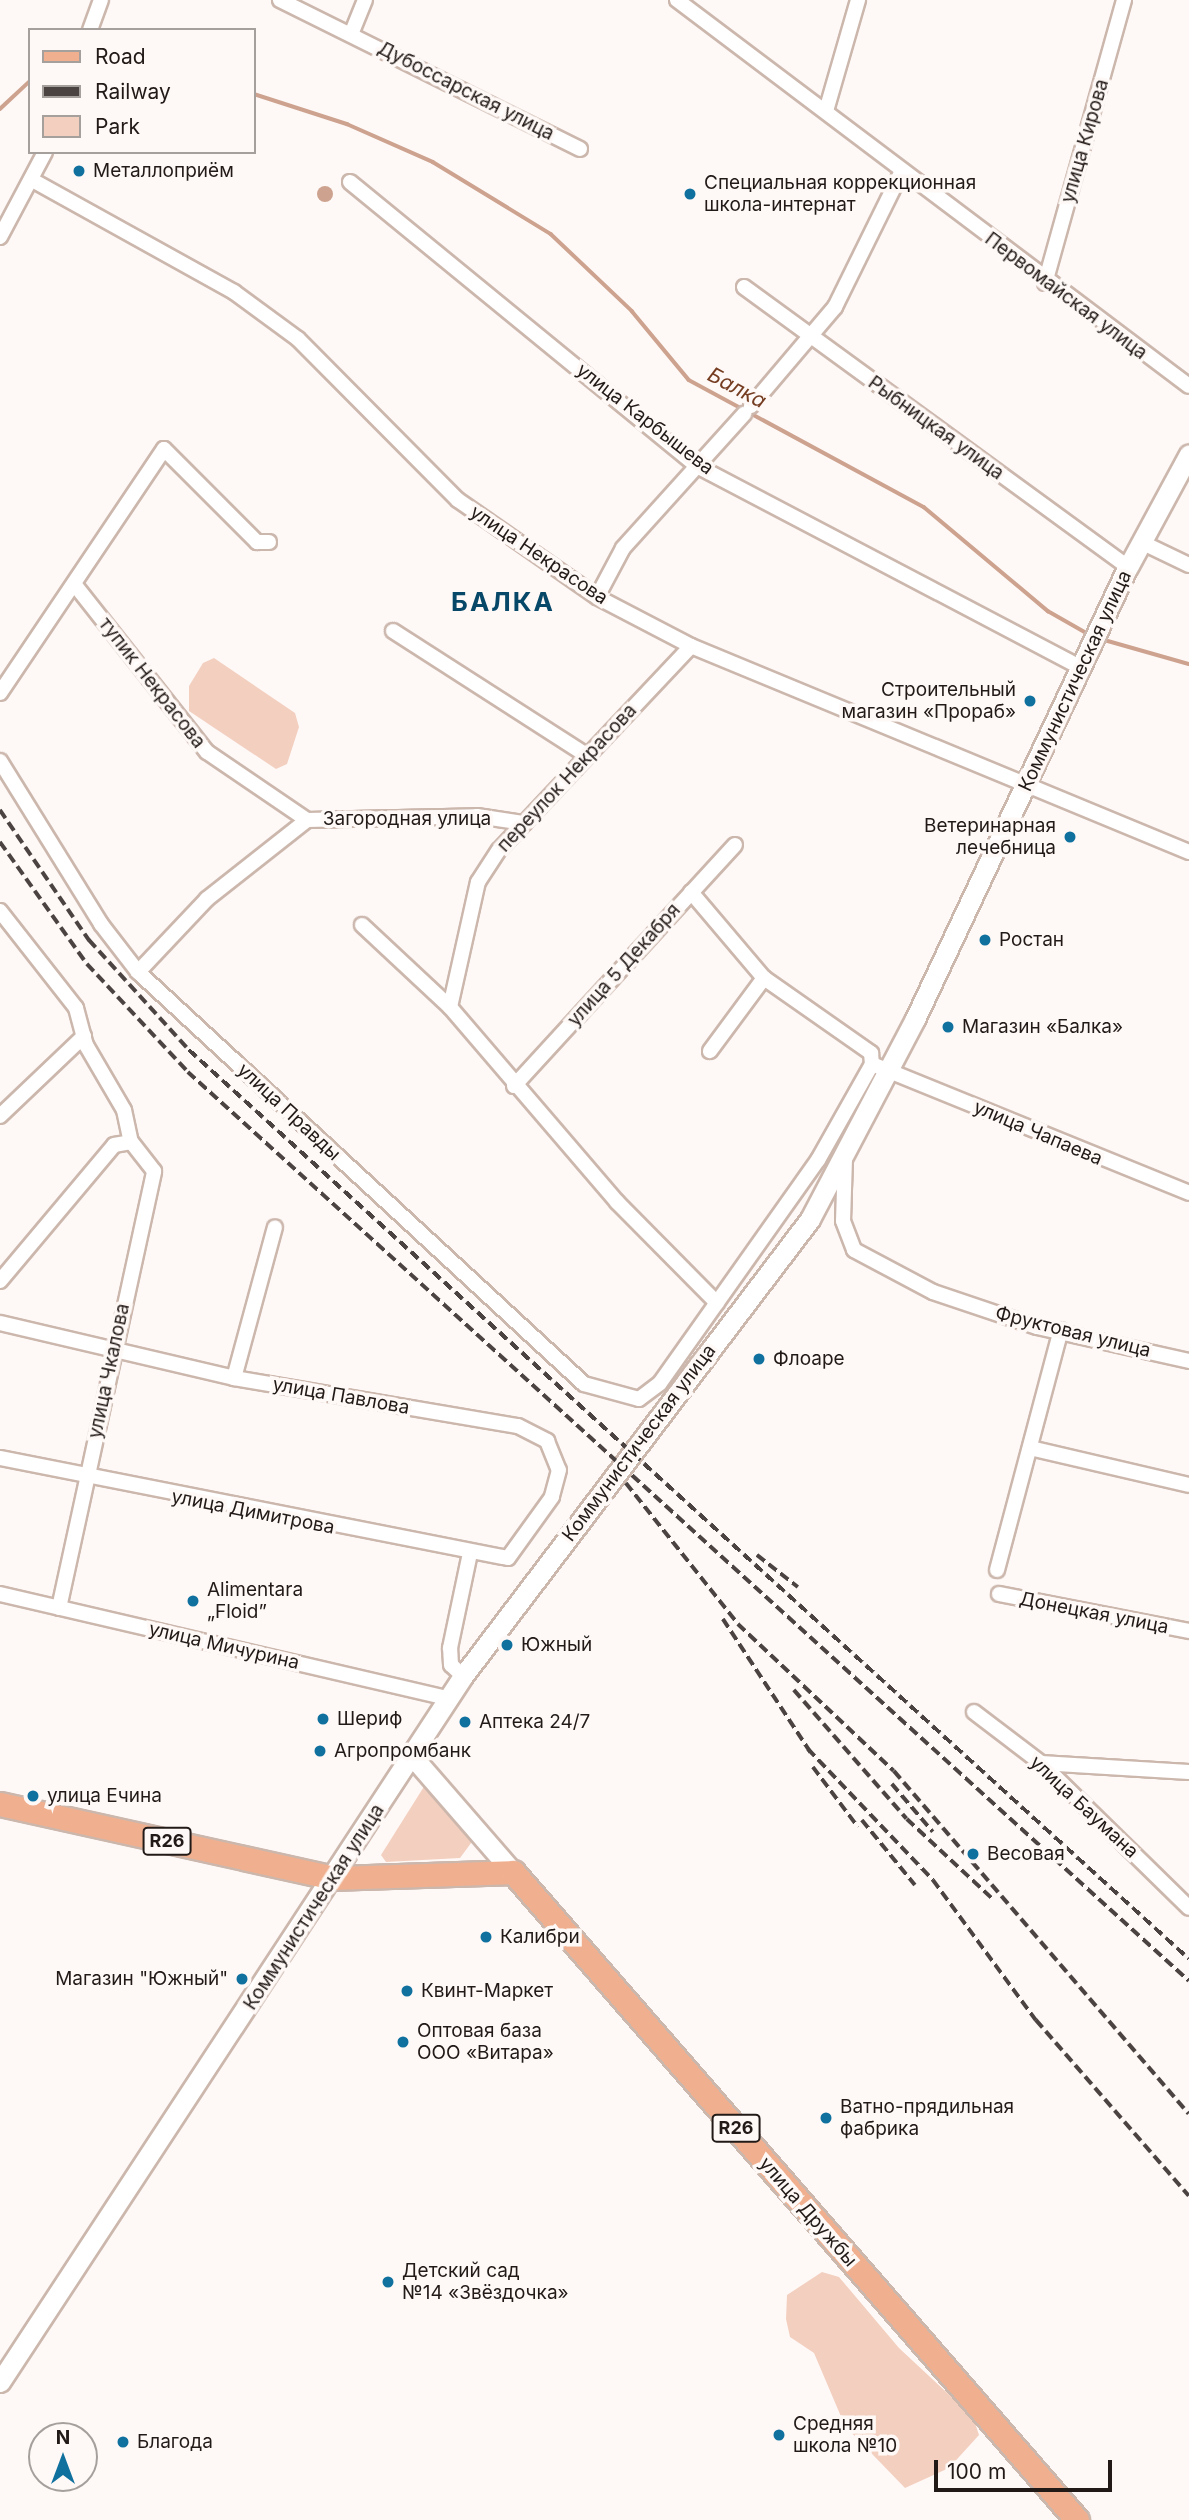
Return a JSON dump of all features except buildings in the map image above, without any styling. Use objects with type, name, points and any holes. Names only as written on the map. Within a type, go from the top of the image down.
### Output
[{"type":"main road","name":"Коммунистическая улица","points":[[0,2382],[334,1878],[463,1676],[810,1219],[845,1157],[879,1069],[1026,785],[1128,567],[1189,454]]},
{"type":"main road","name":"улица Дружбы","points":[[412,1755],[1077,2520]]},
{"type":"main road","name":"R26","points":[[0,1804],[334,1878],[513,1872]]},
{"type":"street","points":[[91,28],[101,0]]},
{"type":"street","name":"Дубоссарская улица","points":[[280,0],[352,33],[580,149]]},
{"type":"street","points":[[352,33],[365,0]]},
{"type":"street","name":"Первомайская улица","points":[[677,0],[826,111],[1045,283],[1189,386]]},
{"type":"street","points":[[826,111],[859,0]]},
{"type":"street","name":"улица Кирова","points":[[1045,283],[1124,0]]},
{"type":"street","points":[[0,237],[34,181],[44,154]]},
{"type":"street","points":[[597,597],[623,548],[812,338],[835,307],[902,171]]},
{"type":"street","name":"улица Некрасова","points":[[34,181],[234,292],[298,339],[458,500],[597,597],[691,646],[1189,852]]},
{"type":"street","name":"улица Карбышева","points":[[350,182],[697,466],[1082,668]]},
{"type":"street","name":"Рыбницкая улица","points":[[744,287],[1128,567]]},
{"type":"street","points":[[0,693],[164,449],[257,542],[268,542]]},
{"type":"street","points":[[1141,542],[1189,565]]},
{"type":"street","name":"тупик Некрасова","points":[[75,585],[207,752],[307,820]]},
{"type":"street","points":[[393,631],[586,755]]},
{"type":"street","name":"переулок Некрасова","points":[[450,1007],[478,881],[524,822],[691,646]]},
{"type":"street","name":"улица Правды","points":[[0,761],[101,924],[138,972],[584,1384],[639,1399],[660,1383],[717,1303]]},
{"type":"street","name":"Загородная улица","points":[[138,972],[207,899],[307,820],[477,816],[524,822]]},
{"type":"street","name":"улица 5 Декабря","points":[[514,1086],[735,845]]},
{"type":"street","points":[[362,925],[450,1007],[514,1086],[717,1303],[879,1069],[871,1053],[764,978],[691,892]]},
{"type":"street","points":[[0,911],[76,1008],[84,1036],[124,1110],[131,1142],[114,1145],[0,1281]]},
{"type":"street","points":[[710,1051],[764,978]]},
{"type":"street","points":[[0,1116],[84,1036]]},
{"type":"street","name":"улица Чапаева","points":[[879,1069],[1020,1121],[1090,1156],[1189,1192]]},
{"type":"street","name":"улица Чкалова","points":[[59,1608],[154,1171],[131,1142]]},
{"type":"street","name":"Фруктовая улица","points":[[845,1157],[843,1221],[854,1250],[933,1292],[1061,1330],[1189,1361]]},
{"type":"street","points":[[234,1378],[275,1227]]},
{"type":"street","name":"улица Павлова","points":[[0,1323],[234,1378],[538,1433],[556,1456],[559,1482],[508,1558]]},
{"type":"street","points":[[997,1570],[1061,1330]]},
{"type":"street","points":[[1030,1448],[1189,1485]]},
{"type":"street","name":"улица Димитрова","points":[[0,1458],[86,1478],[470,1553],[508,1558]]},
{"type":"street","points":[[463,1676],[452,1665],[450,1648],[470,1553]]},
{"type":"street","name":"улица Мичурина","points":[[0,1594],[448,1698]]},
{"type":"street","name":"Донецкая улица","points":[[999,1594],[1189,1631]]},
{"type":"street","name":"улица Баумана","points":[[974,1712],[1041,1763],[1189,1908]]},
{"type":"street","points":[[1041,1763],[1189,1772]]},
{"type":"green space","points":[[214,658],[295,713],[299,727],[287,764],[276,769],[189,711],[189,686],[203,663]]},
{"type":"green space","points":[[425,1785],[474,1839],[460,1858],[386,1862],[381,1855]]},
{"type":"green space","points":[[822,2272],[839,2277],[899,2348],[973,2417],[979,2435],[949,2468],[905,2488],[845,2426],[814,2353],[790,2337],[786,2319],[787,2295]]},
{"type":"shaded area","points":[[325,186],[331,188],[331,200],[325,202],[319,200],[317,194],[319,188]]},
{"type":"waterway","name":"Балка","points":[[0,109],[28,83]]},
{"type":"waterway","name":"Балка","points":[[256,95],[347,124],[433,162],[551,234],[632,311],[689,380],[924,507],[1048,611],[1090,635]]},
{"type":"waterway","name":"Балка","points":[[1101,639],[1189,664]]},
{"type":"railway","points":[[0,810],[89,940],[189,1050],[1189,1959]]},
{"type":"railway","points":[[0,842],[87,964],[188,1072],[1189,1981]]},
{"type":"railway","points":[[626,1483],[738,1624],[894,1771],[1189,2114]]},
{"type":"railway","points":[[757,1555],[798,1587]]},
{"type":"railway","points":[[723,1619],[813,1756]]},
{"type":"railway","points":[[794,1690],[907,1819],[994,1900]]},
{"type":"railway","points":[[808,1749],[933,1880],[1036,2020],[1189,2196]]},
{"type":"railway","points":[[813,1767],[858,1827]]},
{"type":"railway","points":[[892,1784],[933,1832]]},
{"type":"railway","points":[[862,1820],[915,1885]]},
{"type":"place","name":"Металлоприём","points":[[79,171]]},
{"type":"place","name":"Специальная коррекционная школа-интернат","points":[[690,194]]},
{"type":"place","name":"Строительный магазин «Прораб»","points":[[1030,701]]},
{"type":"place","name":"Ветеринарная лечебница","points":[[1070,837]]},
{"type":"place","name":"Ростан","points":[[985,940]]},
{"type":"place","name":"Магазин «Балка»","points":[[948,1027]]},
{"type":"place","name":"Флоаре","points":[[759,1359]]},
{"type":"place","name":"Alimentara „Floid”","points":[[193,1601]]},
{"type":"place","name":"Южный","points":[[507,1645]]},
{"type":"place","name":"Шериф","points":[[323,1719]]},
{"type":"place","name":"Аптека 24/7","points":[[465,1722]]},
{"type":"place","name":"Агропромбанк","points":[[320,1751]]},
{"type":"place","name":"улица Ечина","points":[[33,1796]]},
{"type":"place","name":"Весовая","points":[[973,1854]]},
{"type":"place","name":"Калибри","points":[[486,1937]]},
{"type":"place","name":"Магазин \"Южный\"","points":[[242,1979]]},
{"type":"place","name":"Квинт-Маркет","points":[[407,1991]]},
{"type":"place","name":"Оптовая база ООО «Витара»","points":[[403,2042]]},
{"type":"place","name":"Ватно-прядильная фабрика","points":[[826,2118]]},
{"type":"place","name":"Детский сад №14 «Звёздочка»","points":[[388,2282]]},
{"type":"place","name":"Средняя школа №10","points":[[779,2435]]},
{"type":"place","name":"Благода","points":[[123,2442]]},
{"type":"district","name":"БАЛКА","points":[[503,602]]}]
